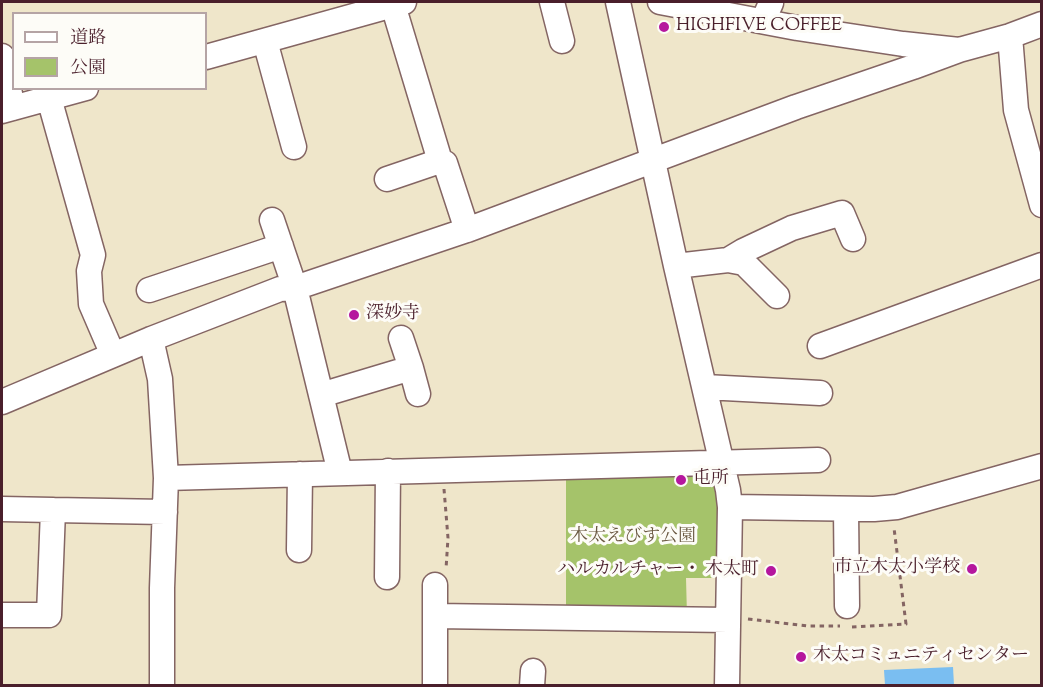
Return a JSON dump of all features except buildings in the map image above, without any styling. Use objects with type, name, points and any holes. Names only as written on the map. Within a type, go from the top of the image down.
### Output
[{"type":"street","points":[[552,2],[562,41]]},
{"type":"street","points":[[618,2],[730,507],[727,686]]},
{"type":"street","points":[[662,2],[770,7],[903,44],[959,50]]},
{"type":"street","points":[[207,57],[264,41],[356,8],[398,3],[440,161],[445,164],[467,230]]},
{"type":"street","points":[[2,402],[151,339],[280,289],[295,288],[467,230],[796,107],[1041,24]]},
{"type":"street","points":[[1010,36],[1016,110],[1041,205]]},
{"type":"street","points":[[264,41],[294,147]]},
{"type":"street","points":[[2,56],[7,109],[79,90]]},
{"type":"street","points":[[49,98],[93,255],[89,271],[92,304],[112,356]]},
{"type":"street","points":[[387,179],[440,161]]},
{"type":"street","points":[[728,260],[792,228],[842,213],[853,239]]},
{"type":"street","points":[[272,220],[295,288],[340,473]]},
{"type":"street","points":[[149,290],[281,246]]},
{"type":"street","points":[[676,266],[728,260],[744,263],[777,296]]},
{"type":"street","points":[[820,346],[1041,265]]},
{"type":"street","points":[[402,338],[418,394]]},
{"type":"street","points":[[151,339],[160,379],[166,478],[162,588],[162,686]]},
{"type":"street","points":[[321,395],[411,368]]},
{"type":"street","points":[[705,387],[820,393]]},
{"type":"street","points":[[166,478],[818,460]]},
{"type":"street","points":[[730,507],[891,507],[1041,466]]},
{"type":"street","points":[[387,577],[388,471]]},
{"type":"street","points":[[299,550],[300,474]]},
{"type":"street","points":[[846,508],[847,606]]},
{"type":"street","points":[[2,509],[165,512]]},
{"type":"street","points":[[2,615],[49,615],[52,510]]},
{"type":"street","points":[[435,585],[435,686]]},
{"type":"street","points":[[435,616],[728,618]]},
{"type":"path","points":[[435,585],[441,585],[445,577],[448,538],[443,470]]},
{"type":"path","points":[[728,618],[808,626],[867,627],[906,624],[891,507]]},
{"type":"green space","name":"木太えびす公園","points":[[717,471],[721,578],[686,578],[687,616],[566,615],[566,472]]},
{"type":"water","points":[[953,667],[954,685],[885,685],[884,670]]},
{"type":"place","name":"HIGHFIVE COFFEE","points":[[664,27]]},
{"type":"place","name":"深妙寺","points":[[354,315]]},
{"type":"place","name":"屯所","points":[[681,480]]},
{"type":"place","name":"市立木太小学校","points":[[972,569]]},
{"type":"place","name":"ハルカルチャー・ 木太町","points":[[771,571]]},
{"type":"place","name":"木太コミュニティセンター","points":[[801,657]]}]
